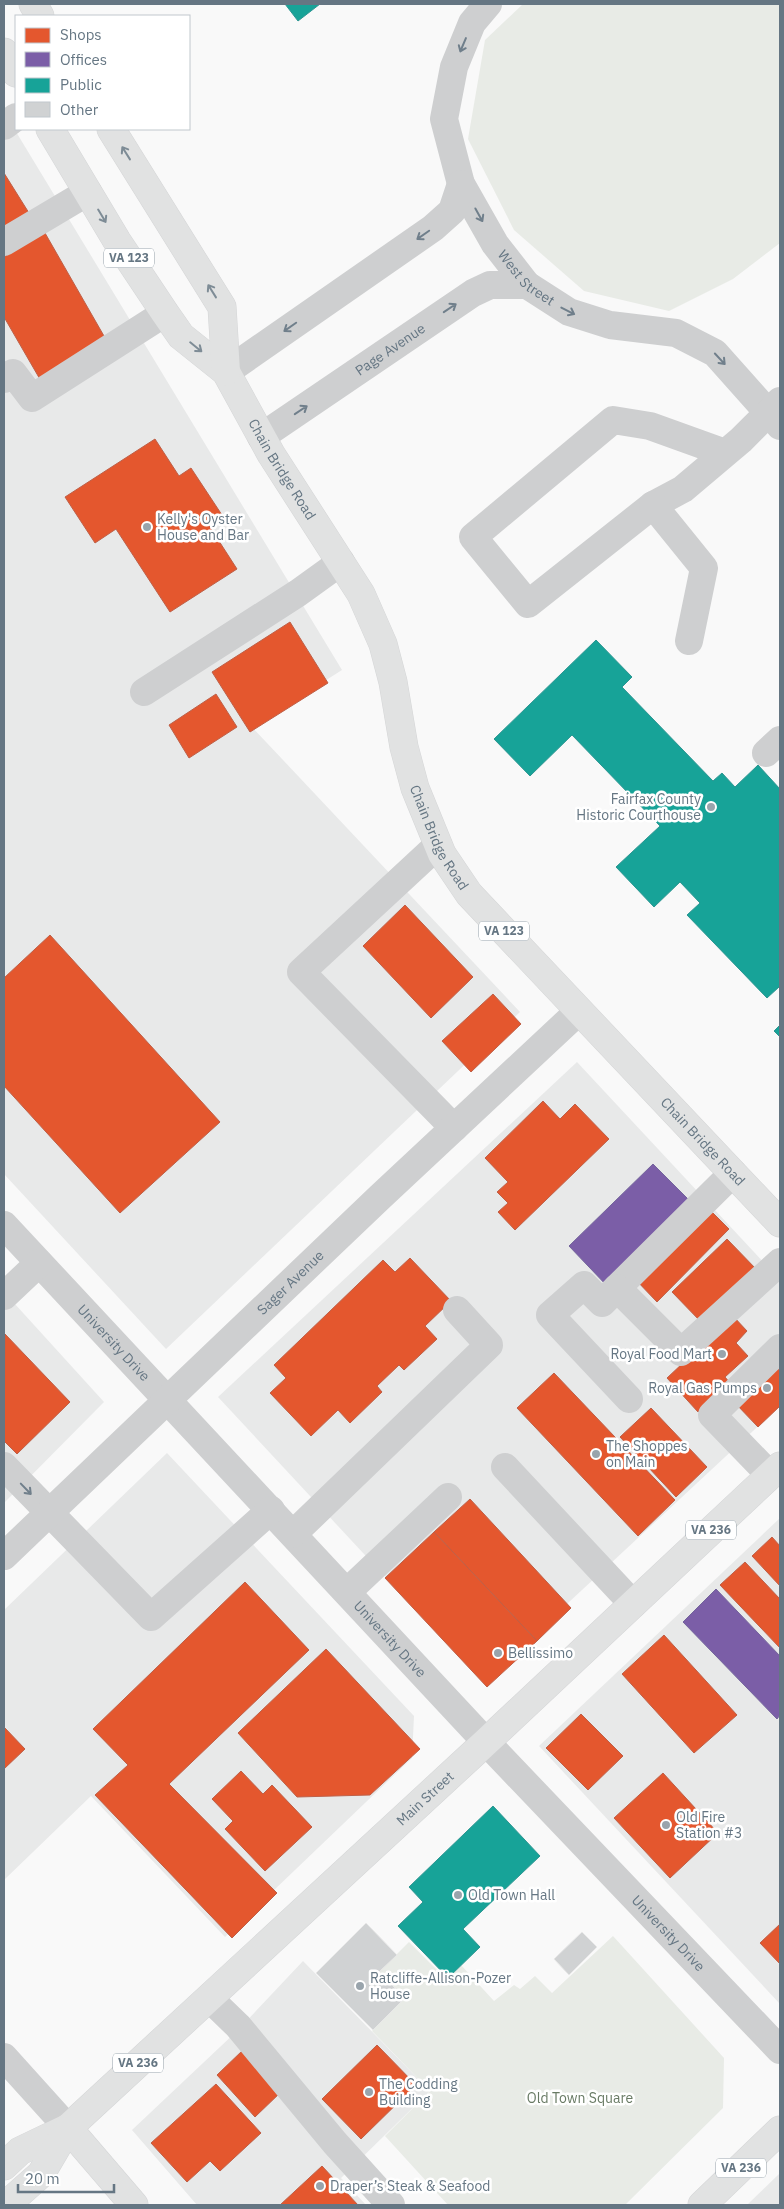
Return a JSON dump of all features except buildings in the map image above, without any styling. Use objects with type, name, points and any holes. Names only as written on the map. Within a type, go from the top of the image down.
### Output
[{"type":"main road","points":[[33,4],[39,15]]},
{"type":"main road","points":[[4,52],[15,71]]},
{"type":"main road","name":"Chain Bridge Road","points":[[51,130],[165,313],[182,336],[226,372],[261,438],[360,594],[384,644],[393,682],[404,747],[415,788],[442,854],[469,894],[780,1223]]},
{"type":"main road","name":"Chain Bridge Road","points":[[112,130],[222,308],[226,372]]},
{"type":"main road","name":"Main Street","points":[[6,2205],[41,2174],[68,2128],[486,1742],[775,1470]]},
{"type":"main road","points":[[68,2128],[134,2205]]},
{"type":"main road","name":"Main Street","points":[[4,2166],[20,2151],[68,2128]]},
{"type":"main road","name":"VA 236","points":[[702,2205],[780,2130]]},
{"type":"street","name":"West Street","points":[[488,4],[472,23],[454,68],[444,119],[462,184],[495,244],[527,285],[568,312],[610,325],[676,333],[715,354],[776,413]]},
{"type":"street","points":[[4,126],[15,118]]},
{"type":"street","points":[[226,372],[433,228],[452,212],[462,184]]},
{"type":"street","points":[[4,242],[88,192]]},
{"type":"street","name":"Page Avenue","points":[[261,438],[473,293],[490,285],[527,285]]},
{"type":"street","points":[[4,379],[13,372],[32,398],[165,313]]},
{"type":"street","points":[[725,453],[650,426],[613,420],[473,537],[528,604],[653,505],[683,489],[776,413]]},
{"type":"street","points":[[653,505],[704,568],[689,642]]},
{"type":"street","points":[[144,692],[298,593],[341,562]]},
{"type":"street","points":[[438,845],[402,876],[301,972],[454,1128]]},
{"type":"street","name":"Sager Avenue","points":[[4,1556],[579,1011]]},
{"type":"street","points":[[629,1399],[550,1315],[584,1285],[602,1303],[733,1173]]},
{"type":"street","name":"University Drive","points":[[4,1225],[486,1742],[780,2050]]},
{"type":"street","points":[[617,1288],[681,1352],[780,1262]]},
{"type":"street","points":[[4,1296],[39,1263]]},
{"type":"street","points":[[293,1534],[489,1345],[457,1310]]},
{"type":"street","points":[[775,1470],[712,1415],[780,1348]]},
{"type":"street","points":[[4,1466],[151,1617],[270,1510]]},
{"type":"street","points":[[505,1467],[633,1604]]},
{"type":"street","points":[[347,1592],[448,1497]]},
{"type":"street","points":[[209,1998],[238,2026],[335,2143],[391,2205]]},
{"type":"street","points":[[4,2057],[68,2128]]},
{"type":"shaded area","points":[[4,112],[342,670],[252,727],[520,1012],[166,1349],[4,1174]]},
{"type":"shaded area","points":[[577,1062],[780,1280],[780,1406],[483,1682],[218,1397]]},
{"type":"shaded area","points":[[4,1292],[104,1402],[4,1503]]},
{"type":"shaded area","points":[[167,1453],[414,1716],[412,1758],[225,1937],[91,1796],[4,1880],[4,1610]]},
{"type":"shaded area","points":[[780,1518],[780,2004],[539,1746]]},
{"type":"shaded area","points":[[303,1961],[430,2091],[341,2178],[366,2205],[197,2205],[132,2130],[238,2030]]},
{"type":"shaded area","points":[[780,2173],[780,2205],[747,2205]]},
{"type":"green space","points":[[523,4],[780,4],[780,243],[733,279],[669,311],[584,291],[514,230],[468,139],[485,40]]},
{"type":"green space","name":"Old Town Square","points":[[613,1936],[724,2058],[723,2108],[625,2205],[448,2205],[385,2136],[430,2091],[372,2031],[405,1998],[379,1972],[409,1942],[447,1980],[461,1965],[494,2001],[514,1985],[520,1989],[535,1976],[552,1993]]},
{"type":"place","name":"Kelly's Oyster House and Bar","points":[[147,527]]},
{"type":"place","name":"Fairfax County Historic Courthouse","points":[[711,807]]},
{"type":"place","name":"Royal Food Mart","points":[[722,1354]]},
{"type":"place","name":"Royal Gas Pumps","points":[[767,1388]]},
{"type":"place","name":"The Shoppes on Main","points":[[596,1454]]},
{"type":"place","name":"Bellissimo","points":[[498,1653]]},
{"type":"place","name":"Old Fire Station #3","points":[[666,1825]]},
{"type":"place","name":"Old Town Hall","points":[[458,1895]]},
{"type":"place","name":"Ratcliffe-Allison-Pozer House","points":[[360,1986]]},
{"type":"place","name":"The Codding Building","points":[[369,2092]]},
{"type":"place","name":"Draper’s Steak & Seafood","points":[[320,2186]]}]
